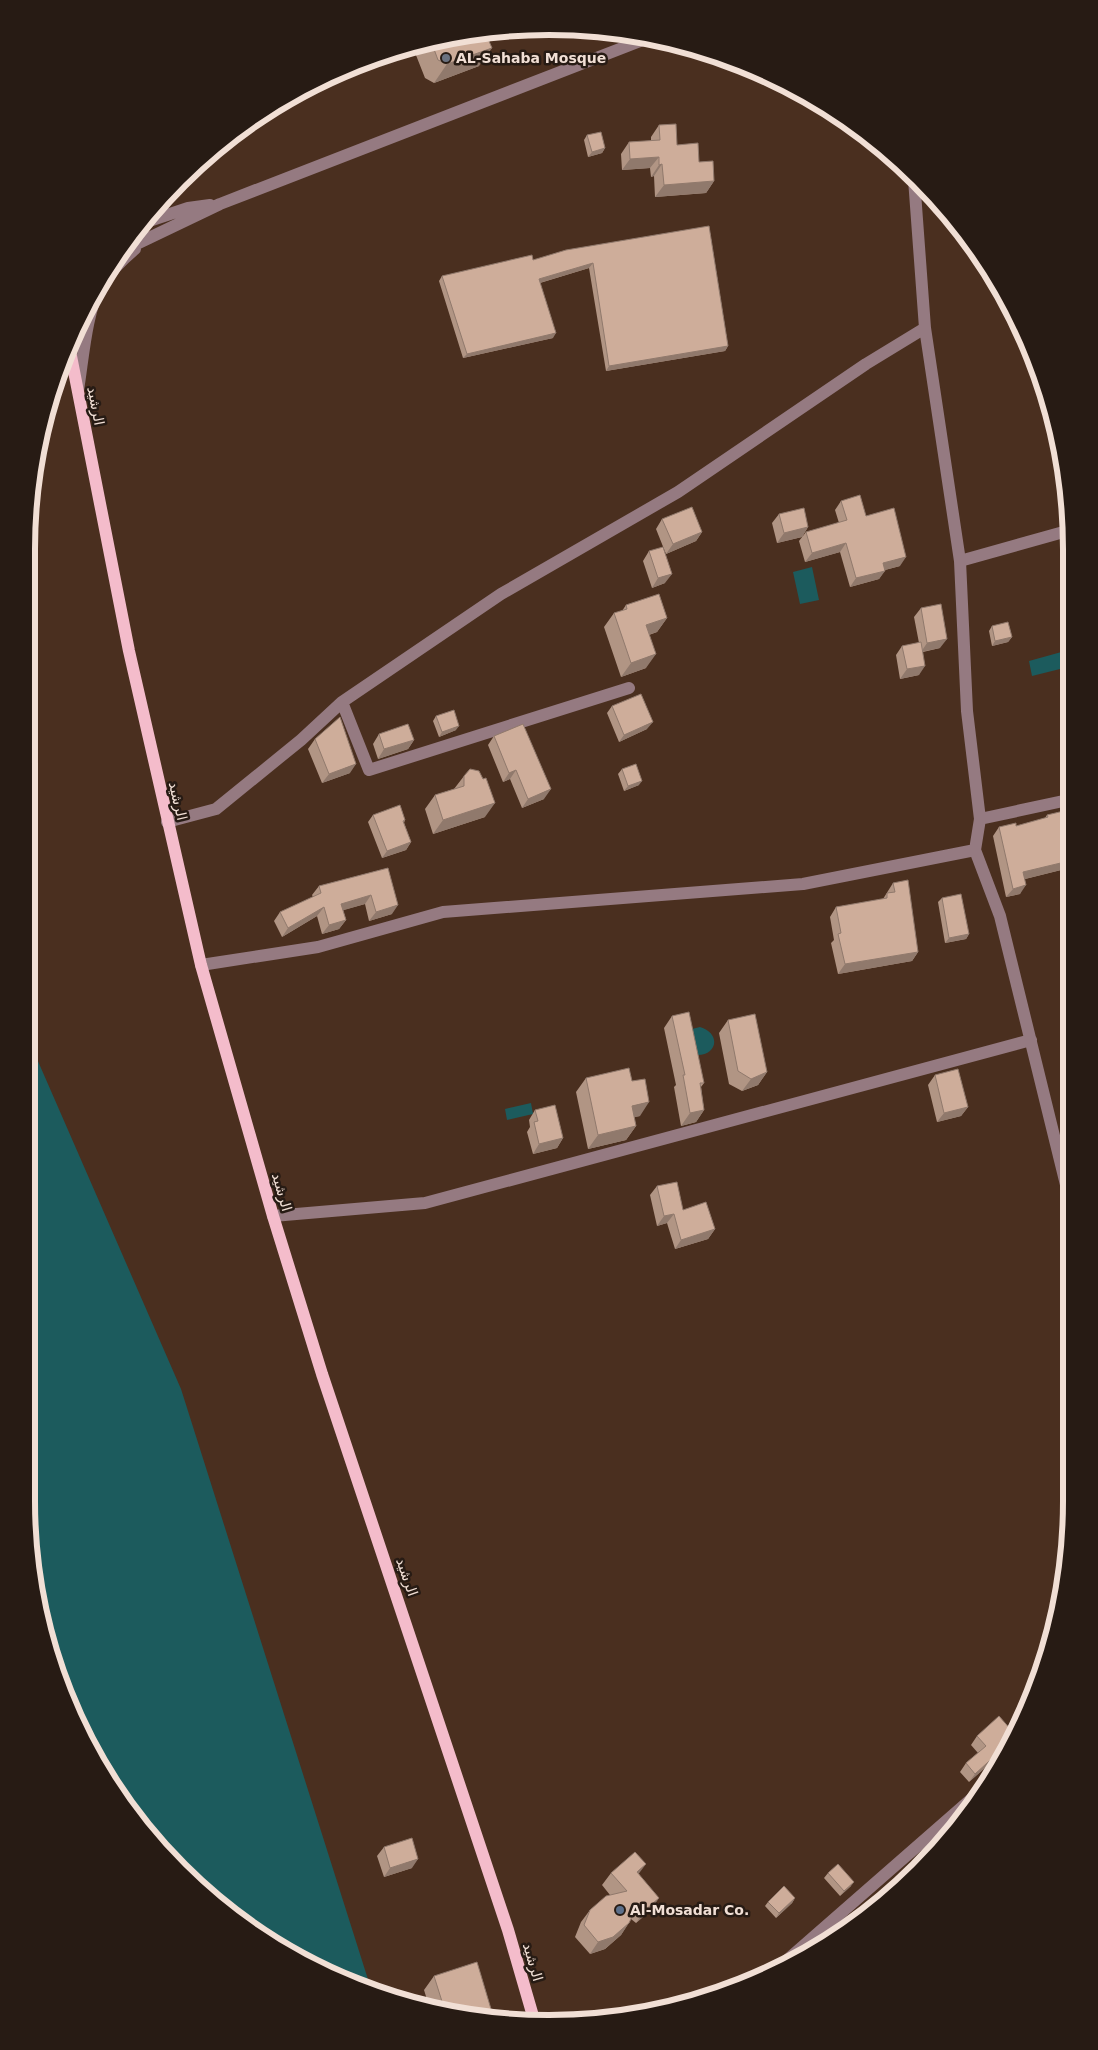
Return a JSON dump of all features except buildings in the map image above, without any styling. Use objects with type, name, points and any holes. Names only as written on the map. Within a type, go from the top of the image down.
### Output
[{"type":"main road","name":"الرشيد","points":[[71,359],[129,651],[201,964],[273,1216],[322,1374],[508,1930],[533,2015]]},
{"type":"street","points":[[133,247],[220,204],[636,43]]},
{"type":"street","points":[[919,193],[925,328],[960,561],[967,711],[980,819],[975,850],[1000,916],[1063,1173]]},
{"type":"street","points":[[156,219],[188,208],[220,204]]},
{"type":"street","points":[[127,256],[139,245]]},
{"type":"street","points":[[78,393],[90,318]]},
{"type":"street","points":[[168,822],[216,809],[301,740],[342,702],[501,594],[678,492],[866,364],[925,328]]},
{"type":"street","points":[[960,561],[1063,533]]},
{"type":"street","points":[[342,702],[369,770],[630,688]]},
{"type":"street","points":[[980,819],[1063,801]]},
{"type":"street","points":[[201,964],[318,947],[443,912],[803,884],[975,850]]},
{"type":"street","points":[[273,1216],[425,1203],[1030,1040]]},
{"type":"street","points":[[799,1950],[962,1807]]},
{"type":"water","points":[[812,567],[819,600],[800,604],[793,572]]},
{"type":"water","points":[[1063,652],[1063,668],[1032,676],[1029,661]]},
{"type":"water","points":[[700,1027],[711,1034],[714,1044],[709,1052],[696,1055],[687,1035],[692,1029]]},
{"type":"water","points":[[35,1054],[181,1389],[369,1982],[322,1962],[263,1928],[236,1909],[186,1864],[141,1814],[122,1787],[88,1728],[62,1666],[45,1601],[36,1535]]},
{"type":"water","points":[[531,1103],[533,1114],[507,1120],[505,1109]]},
{"type":"place","name":"AL-Sahaba Mosque","points":[[446,58]]},
{"type":"place","name":"Al-Mosadar Co.","points":[[620,1910]]}]
